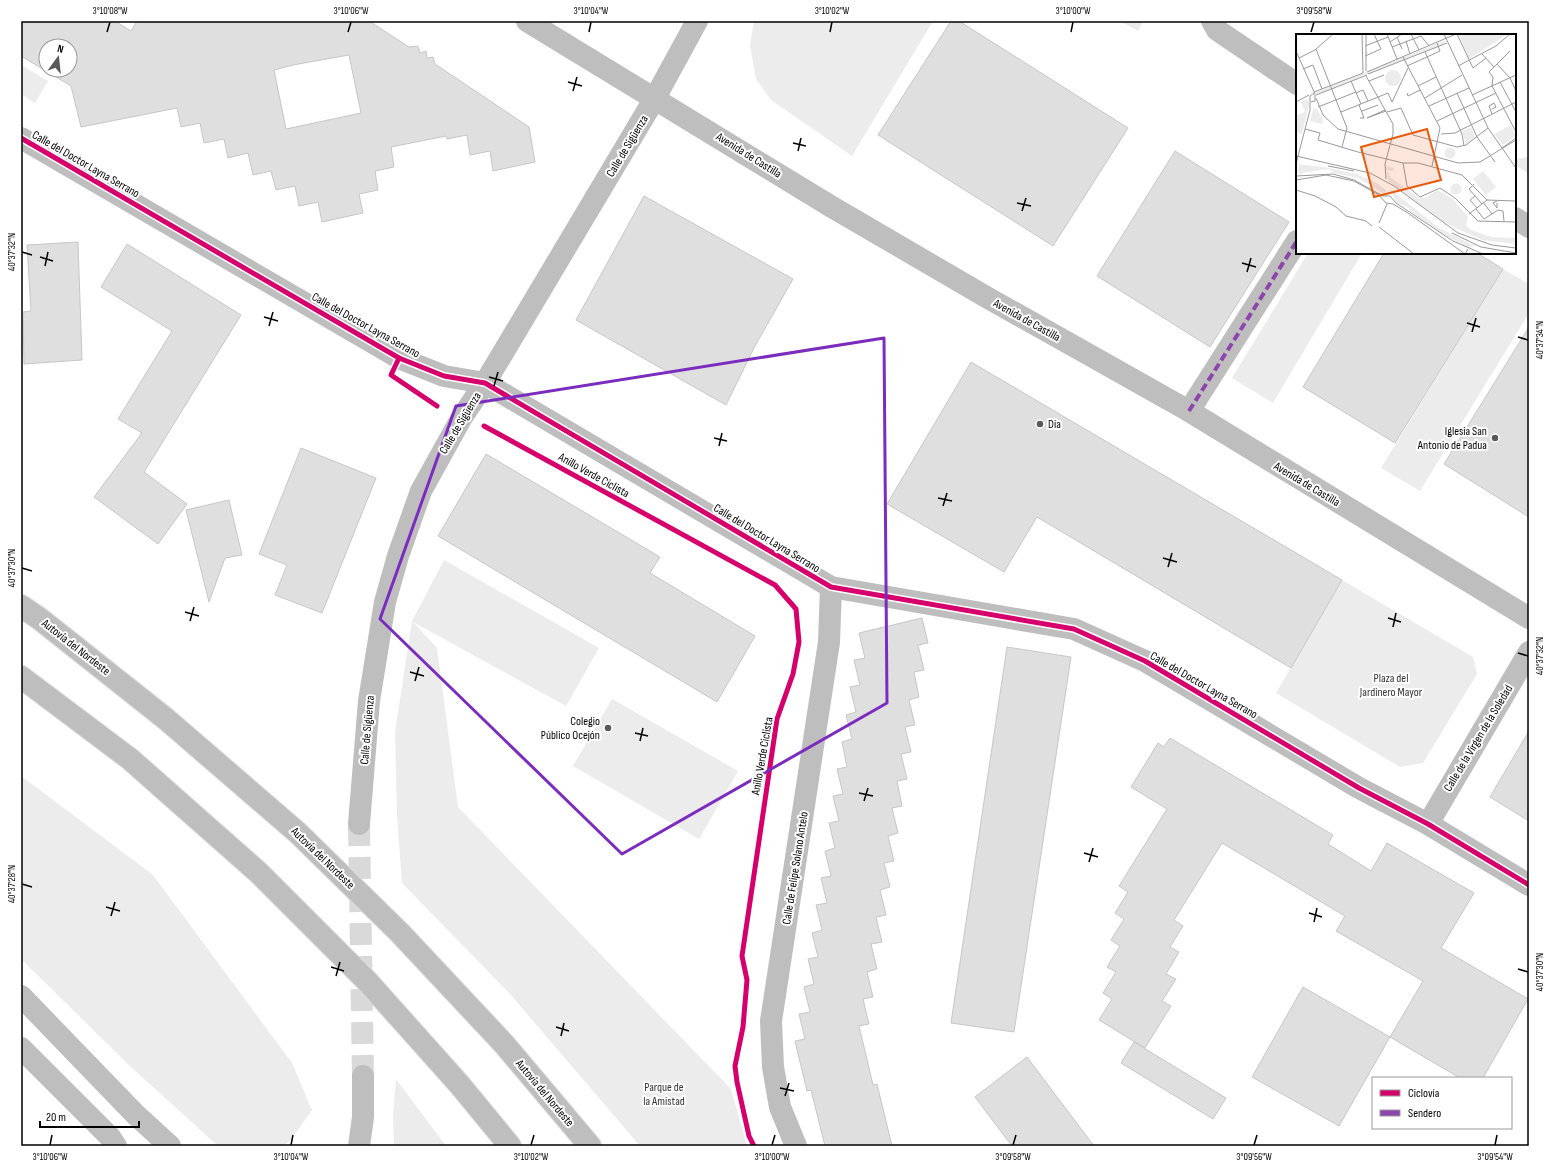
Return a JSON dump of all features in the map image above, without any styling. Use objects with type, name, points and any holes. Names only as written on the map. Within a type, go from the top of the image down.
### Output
[{"type":"main road","name":"Avenida de Castilla","points":[[526,21],[839,211],[1188,412],[1529,618]]},
{"type":"main road","name":"Calle de Sigüenza","points":[[360,824],[369,700],[385,602],[398,556],[421,492],[462,417],[485,383],[655,98],[697,21]]},
{"type":"main road","points":[[1212,21],[1217,30],[1296,83]]},
{"type":"main road","name":"Calle del Doctor Layna Serrano","points":[[21,138],[399,358],[444,376],[485,383],[831,587],[1074,629],[1144,661],[1359,788],[1428,824],[1529,885]]},
{"type":"main road","points":[[1516,219],[1529,227]]},
{"type":"main road","points":[[1188,412],[1296,243]]},
{"type":"main road","name":"Calle de Felipe Solano Antelo","points":[[796,1146],[780,1107],[773,1067],[771,1021],[829,642],[831,587]]},
{"type":"main road","name":"Autovía del Nordeste","points":[[21,606],[40,619],[166,718],[298,833],[400,933],[493,1032],[590,1146]]},
{"type":"main road","name":"Calle de la Virgen de la Soledad","points":[[1428,824],[1529,652]]},
{"type":"main road","points":[[21,676],[130,759],[259,872],[366,980],[459,1084],[510,1146]]},
{"type":"main road","points":[[21,996],[136,1114],[170,1146]]},
{"type":"main road","points":[[21,1048],[110,1138],[116,1146]]},
{"type":"main road","points":[[359,1146],[363,1117],[363,1076]]},
{"type":"highlighted area","points":[[884,338],[887,703],[622,854],[380,619],[456,406]]},
{"type":"green space","points":[[754,21],[933,21],[852,156],[771,100],[756,79],[750,46]]},
{"type":"green space","points":[[1120,21],[1143,21],[1138,31]]},
{"type":"green space","points":[[21,65],[38,75],[38,78],[43,78],[48,81],[35,103],[21,94]]},
{"type":"green space","points":[[1529,157],[1529,174],[1516,166],[1516,159]]},
{"type":"green space","points":[[1307,254],[1361,254],[1273,403],[1232,378]]},
{"type":"green space","points":[[1503,269],[1529,284],[1529,313],[1420,491],[1381,468]]},
{"type":"green space","name":"Parque de la Amistad","points":[[444,560],[599,648],[566,706],[413,622],[437,648],[458,807],[731,1089],[747,1146],[640,1146],[510,994],[402,883],[397,816],[395,732],[412,621]]},
{"type":"green space","name":"Plaza del Jardinero Mayor","points":[[1342,580],[1473,657],[1477,674],[1423,763],[1400,767],[1276,693]]},
{"type":"green space","points":[[612,699],[738,771],[699,839],[573,766]]},
{"type":"green space","points":[[21,776],[153,875],[292,1063],[312,1110],[290,1141],[282,1146],[218,1146],[132,1068],[21,959]]},
{"type":"green space","points":[[396,1079],[446,1146],[394,1146],[393,1114]]},
{"type":"building","points":[[21,21],[115,21],[131,31],[137,21],[369,21],[409,47],[418,46],[420,53],[426,51],[427,58],[433,57],[435,64],[529,127],[535,162],[493,171],[490,151],[470,155],[467,135],[447,139],[446,136],[391,147],[394,167],[375,171],[378,190],[359,194],[363,213],[322,222],[318,202],[299,206],[295,186],[276,190],[271,171],[253,175],[248,153],[228,158],[224,139],[204,143],[200,123],[181,127],[177,108],[81,127],[71,86],[58,78],[78,78],[78,38],[38,38],[38,66],[21,56]],"holes":[[[349,55],[361,113],[286,129],[274,70]]]},
{"type":"building","points":[[951,21],[959,21],[1128,128],[1053,246],[878,135]]},
{"type":"building","points":[[1175,151],[1289,222],[1210,347],[1097,276]]},
{"type":"building","points":[[644,196],[793,279],[755,346],[726,405],[576,320]]},
{"type":"building","points":[[78,242],[82,360],[24,364],[23,312],[31,311],[27,245]]},
{"type":"building","points":[[127,244],[241,315],[144,472],[187,504],[158,544],[94,497],[142,433],[118,419],[172,331],[101,287]]},
{"type":"building","points":[[1383,254],[1479,254],[1503,269],[1395,443],[1303,387]]},
{"type":"building","name":"Iglesia San Antonio de Padua","points":[[1529,327],[1529,517],[1444,464]]},
{"type":"building","points":[[971,362],[1342,580],[1291,668],[1037,517],[1004,572],[887,504]]},
{"type":"building","points":[[301,448],[376,478],[322,613],[275,595],[287,565],[259,554]]},
{"type":"building","points":[[486,454],[660,557],[650,573],[755,636],[717,702],[438,536]]},
{"type":"building","points":[[229,500],[242,555],[225,558],[209,602],[186,510]]},
{"type":"building","points":[[922,618],[928,643],[918,645],[924,670],[914,672],[919,697],[909,700],[915,725],[905,727],[911,752],[901,754],[907,779],[897,781],[902,806],[892,808],[898,833],[888,836],[894,861],[884,863],[890,887],[880,890],[886,915],[876,917],[882,942],[871,944],[877,969],[867,972],[873,997],[863,999],[869,1024],[859,1026],[873,1085],[877,1084],[892,1146],[825,1146],[811,1090],[807,1091],[795,1041],[805,1039],[799,1014],[810,1012],[804,987],[814,984],[808,959],[818,957],[812,933],[822,930],[816,905],[827,903],[821,878],[831,876],[825,851],[835,848],[829,823],[839,821],[833,796],[843,794],[837,769],[847,767],[842,742],[852,739],[846,715],[856,712],[850,687],[860,685],[854,660],[865,658],[859,633]]},
{"type":"building","points":[[1007,647],[1071,657],[1014,1032],[951,1023]]},
{"type":"building","points":[[1529,731],[1529,821],[1490,797]]},
{"type":"building","points":[[1170,738],[1333,835],[1328,844],[1371,871],[1387,843],[1474,893],[1441,948],[1528,999],[1484,1077],[1458,1077],[1390,1037],[1423,981],[1336,931],[1345,916],[1222,843],[1174,920],[1183,926],[1170,947],[1179,952],[1166,974],[1176,979],[1162,1001],[1171,1006],[1145,1048],[1099,1020],[1112,999],[1103,993],[1116,972],[1107,967],[1120,946],[1111,940],[1124,919],[1115,913],[1128,892],[1119,886],[1167,809],[1131,787],[1158,743],[1164,747]]},
{"type":"building","points":[[1303,987],[1390,1037],[1339,1126],[1252,1077]]},
{"type":"building","points":[[1134,1042],[1226,1098],[1213,1119],[1121,1063]]},
{"type":"building","points":[[1027,1057],[1094,1146],[1012,1146],[975,1097]]},
{"type":"tunnel","points":[[359,824],[363,1076]]},
{"type":"marked path","points":[[1189,411],[1296,243]]},
{"type":"cycle path","points":[[21,138],[399,358],[444,376],[485,383],[831,587],[1074,629],[1145,661],[1359,788],[1428,824],[1529,885]]},
{"type":"cycle path","points":[[399,358],[391,375],[437,406]]},
{"type":"cycle path","name":"Anillo Verde Ciclista","points":[[484,426],[775,585],[796,609],[799,642],[793,674],[777,719],[742,956],[747,980],[743,1027],[735,1066],[749,1136],[754,1146]]},
{"type":"place","name":"Dia","points":[[1040,424]]},
{"type":"place","name":"Iglesia San Antonio de Padua","points":[[1495,438]]},
{"type":"place","name":"Colegio Público Ocejón","points":[[608,728]]}]
